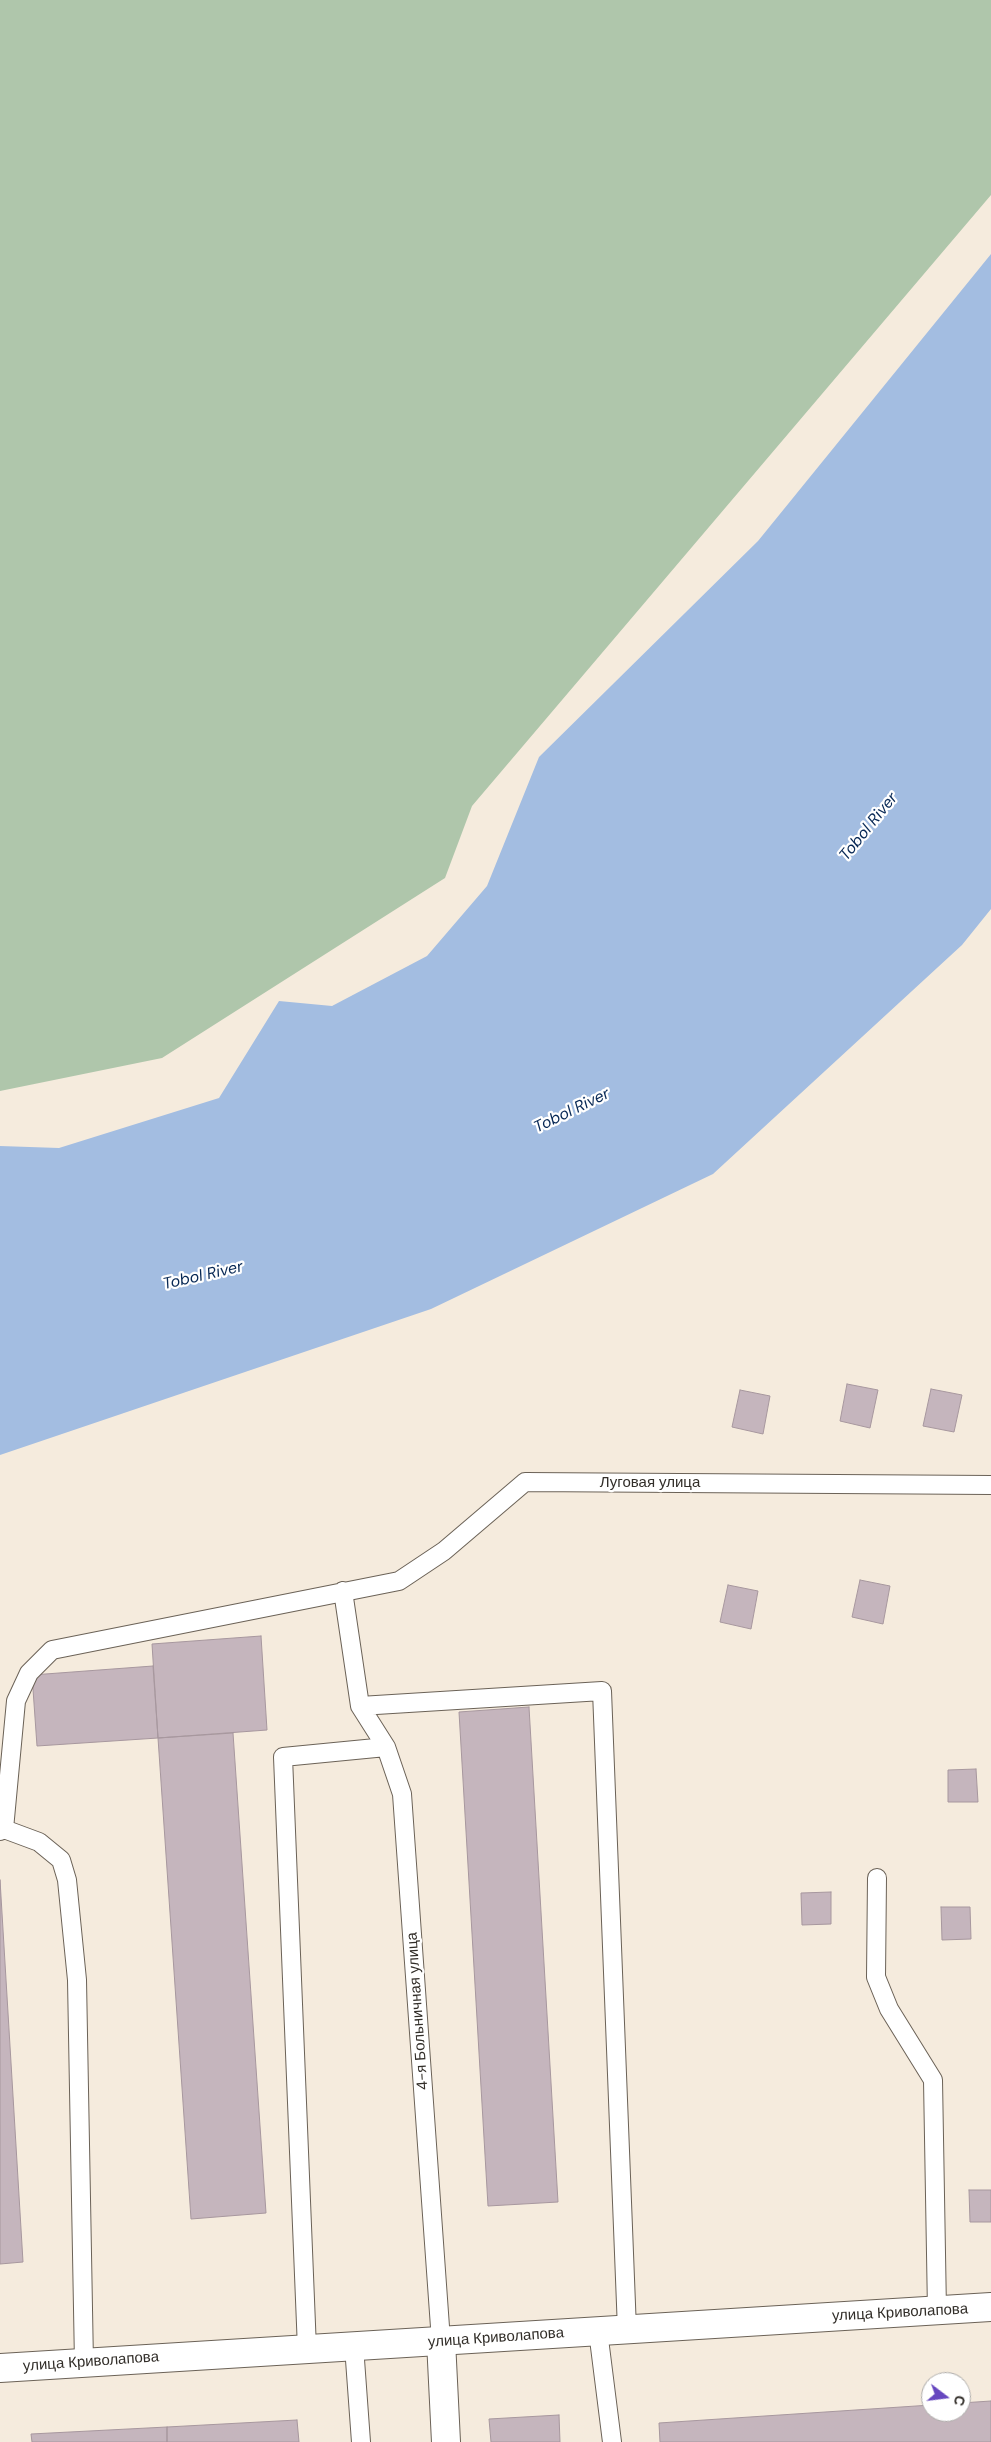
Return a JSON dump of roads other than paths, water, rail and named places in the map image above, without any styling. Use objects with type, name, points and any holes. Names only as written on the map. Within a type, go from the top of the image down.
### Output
[{"type":"street","name":"улица Криволапова","points":[[0,2368],[991,2307]]},
{"type":"street","name":"4-я Больничная улица","points":[[441,2341],[446,2442]]},
{"type":"lane","name":"Луговая улица","points":[[2,1830],[16,1701],[29,1673],[52,1650],[399,1581],[444,1551],[525,1482],[991,1485]]},
{"type":"lane","name":"4-я Больничная улица","points":[[343,1591],[360,1706],[386,1747],[402,1794],[441,2341]]},
{"type":"lane","points":[[360,1706],[602,1690],[627,2330]]},
{"type":"lane","points":[[306,2349],[283,1757],[386,1747]]},
{"type":"lane","points":[[2,1830],[39,1842],[61,1860],[67,1880],[77,1980],[84,2363]]},
{"type":"lane","points":[[877,1878],[876,1977],[889,2008],[934,2080],[937,2311]]},
{"type":"lane","points":[[598,2331],[612,2442]]},
{"type":"lane","points":[[354,2346],[361,2442]]},
{"type":"water","name":"Tobol River","points":[[991,254],[991,909],[962,945],[713,1174],[431,1309],[0,1455],[0,1146],[59,1148],[219,1098],[279,1001],[332,1006],[427,956],[487,886],[539,757],[758,541]]}]
